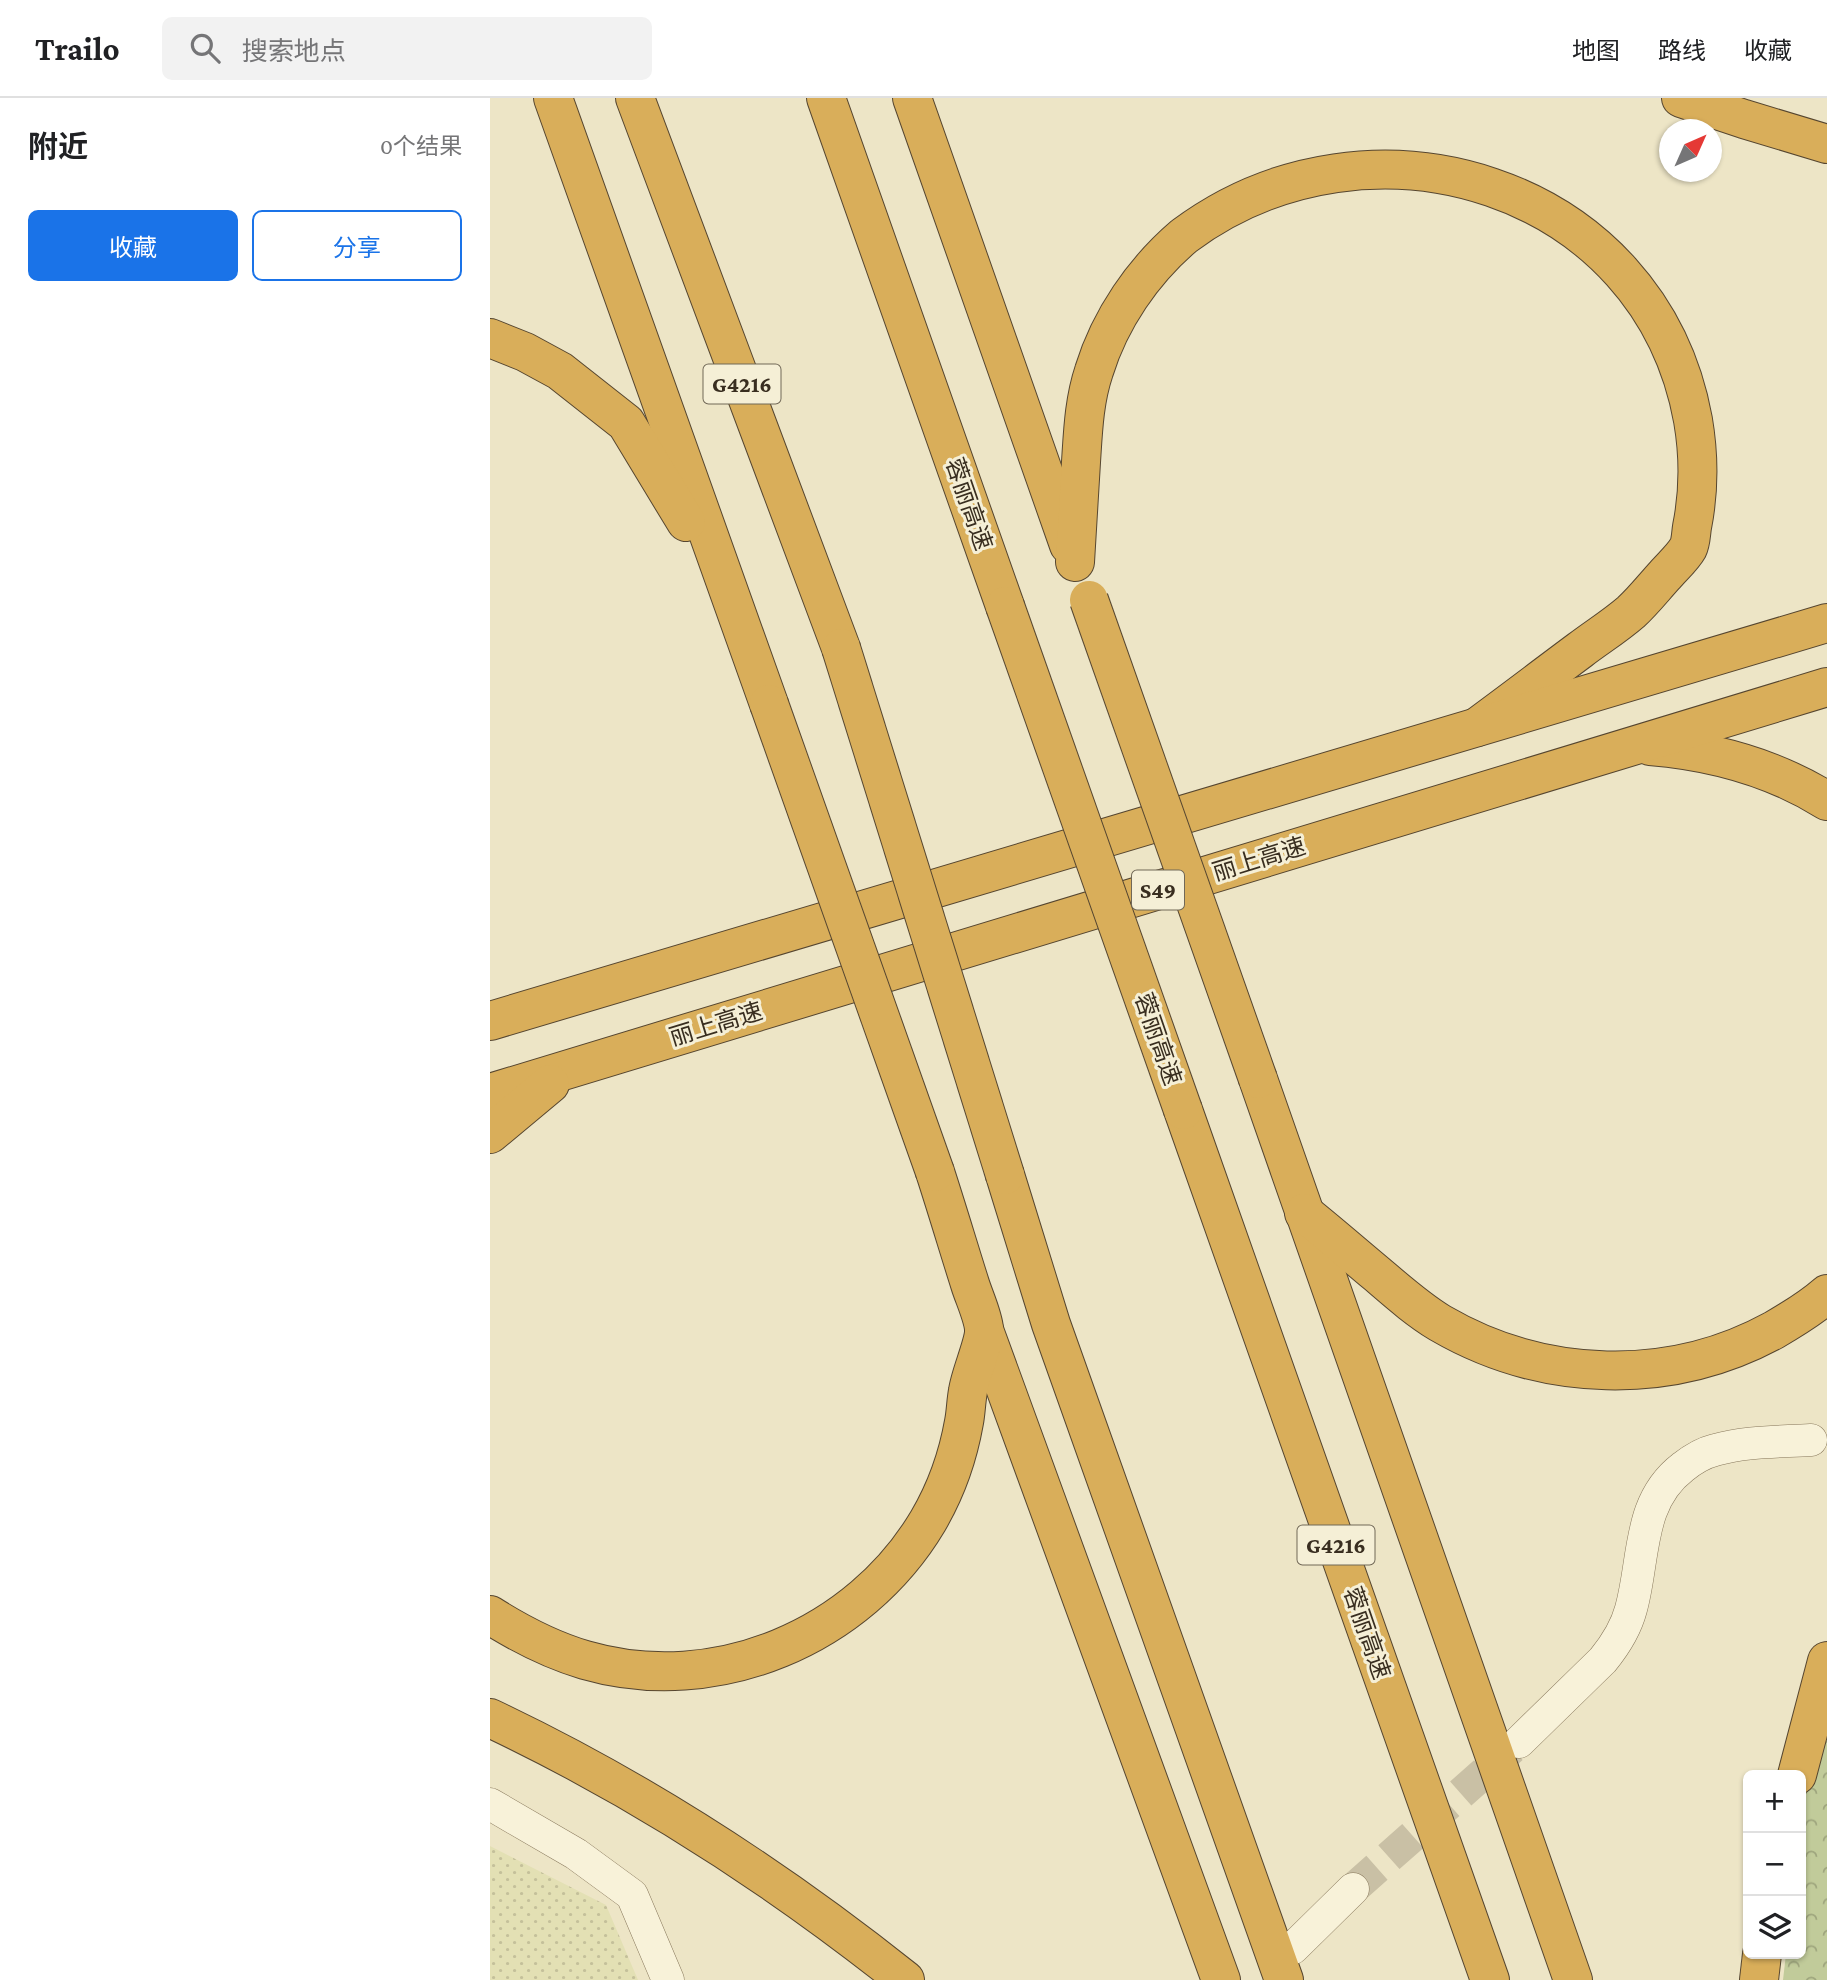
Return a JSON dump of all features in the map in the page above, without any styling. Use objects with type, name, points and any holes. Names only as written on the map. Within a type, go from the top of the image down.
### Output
[{"type":"highway","points":[[553,98],[936,1172],[984,1330],[1222,1980]]},
{"type":"highway","name":"蓉丽高速","points":[[826,98],[1490,1980]]},
{"type":"highway","points":[[912,98],[1573,1980]]},
{"type":"highway","points":[[1681,98],[1827,144]]},
{"type":"highway","name":"G4216","points":[[639,109],[841,648],[1051,1324],[1289,1964]]},
{"type":"highway","points":[[1075,562],[1085,402],[1095,367],[1109,333],[1127,301],[1174,245],[1212,214],[1268,184],[1341,163],[1380,160],[1417,162],[1492,178],[1560,213],[1617,263],[1641,293],[1661,326],[1685,385],[1695,434],[1698,472],[1696,510],[1688,548],[1633,610],[1477,727]]},
{"type":"highway","points":[[490,338],[525,352],[560,371],[626,422],[730,597]]},
{"type":"highway","points":[[492,1019],[1827,623]]},
{"type":"highway","name":"丽上高速","points":[[490,1093],[1827,687]]},
{"type":"highway","points":[[1637,745],[1690,751],[1755,767],[1827,802]]},
{"type":"highway","points":[[490,1134],[568,1070]]},
{"type":"highway","points":[[1304,1213],[1409,1301],[1439,1322],[1504,1352],[1539,1363],[1574,1369],[1646,1370],[1719,1354],[1756,1340],[1790,1321],[1827,1294]]},
{"type":"highway","points":[[490,1615],[517,1632],[587,1661],[660,1671],[698,1670],[735,1664],[771,1653],[815,1632],[863,1600],[910,1549],[929,1520],[956,1456],[964,1423],[968,1388],[984,1330]]},
{"type":"highway","points":[[1798,1770],[1827,1661]]},
{"type":"highway","points":[[490,1718],[604,1777],[693,1830],[780,1887],[905,1980]]},
{"type":"highway","points":[[1759,1980],[1761,1959]]},
{"type":"street","points":[[1519,1742],[1603,1660],[1619,1637],[1632,1608],[1651,1506],[1662,1487],[1693,1459],[1712,1451],[1731,1446],[1811,1440]]},
{"type":"street","points":[[490,1804],[576,1854],[632,1895],[668,1980]]},
{"type":"street","points":[[1289,1964],[1353,1889]]},
{"type":"shaded area","points":[[490,1846],[606,1905],[638,1980],[490,1980]]},
{"type":"green space","points":[[1827,1703],[1827,1980],[1783,1980],[1785,1959],[1806,1959],[1806,1781],[1809,1754]]},
{"type":"tunnel","points":[[1353,1889],[1512,1748]]}]
